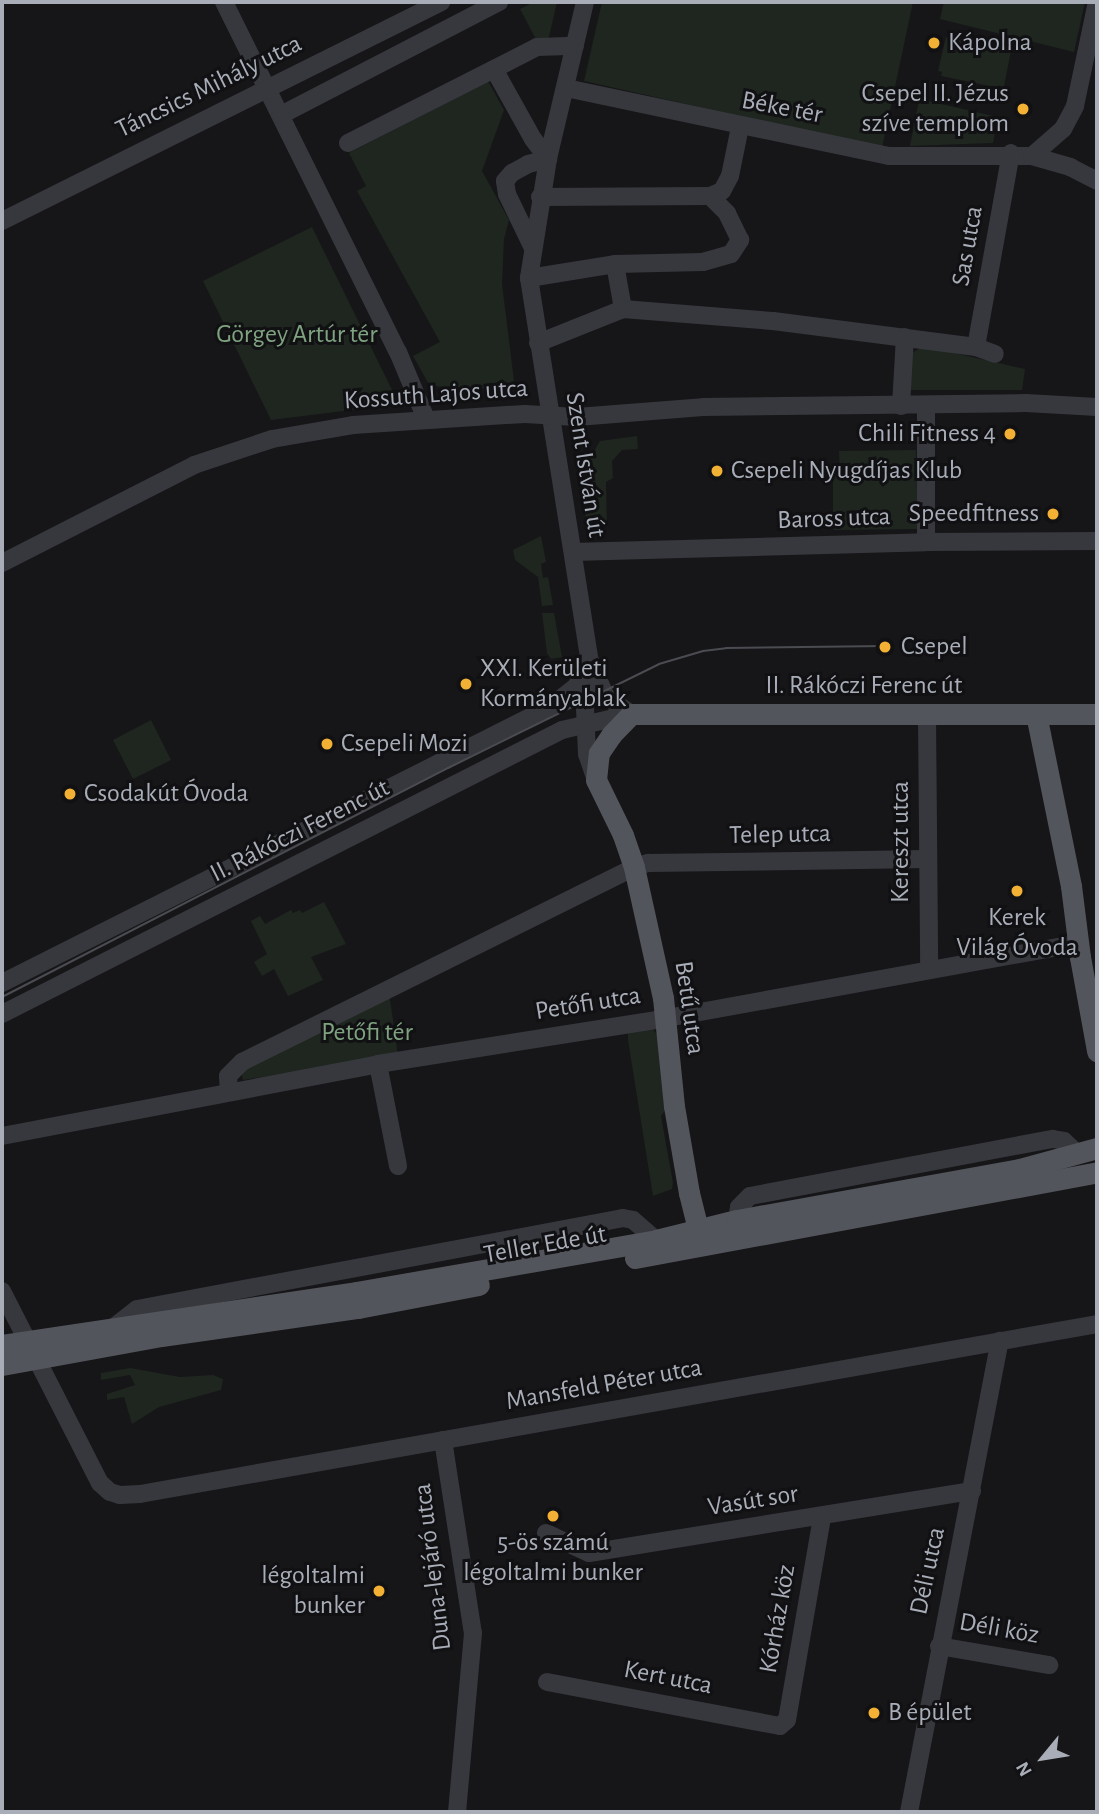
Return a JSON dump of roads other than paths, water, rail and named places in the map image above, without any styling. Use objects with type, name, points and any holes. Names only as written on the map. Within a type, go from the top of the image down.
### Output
[{"type":"main road","points":[[1036,714],[1071,886],[1097,1051]]},
{"type":"main road","name":"II. Rákóczi Ferenc út","points":[[631,715],[1097,714]]},
{"type":"main road","points":[[596,780],[599,753],[611,734],[631,715]]},
{"type":"main road","name":"Betű utca","points":[[596,780],[617,822],[634,867],[666,1018],[674,1106],[698,1229]]},
{"type":"main road","name":"Teller Ede út","points":[[2,1365],[31,1349],[114,1327],[356,1292],[656,1240],[737,1220],[1020,1169],[1088,1151]]},
{"type":"main road","name":"Teller Ede út","points":[[2,1345],[31,1349],[161,1336],[358,1308],[1097,1172]]},
{"type":"main road","points":[[698,1229],[715,1244]]},
{"type":"street","points":[[224,2],[398,352],[426,419]]},
{"type":"street","name":"Táncsics Mihály utca","points":[[2,220],[441,2]]},
{"type":"street","points":[[281,115],[499,2]]},
{"type":"street","name":"Szent István út","points":[[585,716],[590,661],[529,278],[540,197],[586,2]]},
{"type":"street","points":[[1032,156],[1063,129],[1075,106],[1097,2]]},
{"type":"street","points":[[348,143],[537,47],[575,46]]},
{"type":"street","points":[[494,69],[533,139],[548,159],[528,164],[512,173],[505,181],[507,194],[532,246]]},
{"type":"street","name":"Béke tér","points":[[566,88],[740,127],[889,156],[1011,153],[1032,156],[1070,167],[1097,181]]},
{"type":"street","points":[[540,197],[710,196],[722,191],[730,176],[740,127]]},
{"type":"street","name":"Sas utca","points":[[976,347],[1011,153]]},
{"type":"street","points":[[529,278],[615,264],[703,262],[734,252],[740,240],[727,213],[710,196]]},
{"type":"street","points":[[615,264],[623,309]]},
{"type":"street","points":[[538,343],[623,309],[773,321],[976,347],[995,354]]},
{"type":"street","points":[[901,406],[905,337]]},
{"type":"street","name":"Kossuth Lajos utca","points":[[2,563],[194,465],[227,452],[306,432],[389,421],[552,415],[577,417],[703,407],[1026,403],[1097,407]]},
{"type":"street","points":[[926,406],[926,542]]},
{"type":"street","name":"Baross utca","points":[[573,552],[926,542],[1097,541]]},
{"type":"street","points":[[560,702],[576,687],[590,661]]},
{"type":"street","name":"Szent István út","points":[[590,661],[606,697],[631,715]]},
{"type":"street","name":"II. Rákóczi Ferenc út","points":[[2,983],[560,702],[585,716]]},
{"type":"street","name":"II. Rákóczi Ferenc út","points":[[2,1014],[585,716],[631,715]]},
{"type":"street","name":"Kereszt utca","points":[[927,715],[929,970]]},
{"type":"street","name":"Betű utca","points":[[585,716],[587,754],[596,780]]},
{"type":"street","points":[[544,739],[570,740],[587,754]]},
{"type":"street","name":"Telep utca","points":[[634,867],[648,863],[927,859]]},
{"type":"street","points":[[229,1091],[228,1076],[242,1062],[634,867]]},
{"type":"street","name":"Petőfi utca","points":[[2,1136],[378,1064],[666,1018],[1078,943]]},
{"type":"street","points":[[378,1064],[398,1166]]},
{"type":"street","points":[[3,1295],[31,1349]]},
{"type":"street","name":"Mansfeld Péter utca","points":[[31,1349],[100,1483],[110,1492],[120,1495],[1097,1324]]},
{"type":"street","name":"Déli utca","points":[[909,1812],[1000,1341]]},
{"type":"street","name":"Duna-lejáró utca","points":[[443,1440],[473,1633],[457,1812]]},
{"type":"street","name":"Vasút sor","points":[[545,1533],[589,1553],[972,1491]]},
{"type":"street","name":"Kórház köz","points":[[780,1726],[787,1720],[822,1517]]},
{"type":"street","name":"Déli köz","points":[[940,1646],[1049,1665]]},
{"type":"street","name":"Kert utca","points":[[547,1682],[780,1726]]},
{"type":"tram line","points":[[2,997],[448,768],[659,664],[703,651],[726,648],[885,646]]},
{"type":"place","name":"Kápolna","points":[[934,43]]},
{"type":"place","name":"Csepel II. Jézus szíve templom","points":[[1023,109]]},
{"type":"place","name":"Chili Fitness 4","points":[[1010,434]]},
{"type":"place","name":"Csepeli Nyugdíjas Klub","points":[[717,471]]},
{"type":"place","name":"Speedfitness","points":[[1053,514]]},
{"type":"place","name":"Csepel","points":[[885,647]]},
{"type":"place","name":"XXI. Kerületi Kormányablak","points":[[466,684]]},
{"type":"place","name":"Csepeli Mozi","points":[[327,744]]},
{"type":"place","name":"Csodakút Óvoda","points":[[70,794]]},
{"type":"place","name":"Kerek Világ Óvoda","points":[[1017,891]]},
{"type":"place","name":"5-ös számú légoltalmi bunker","points":[[553,1516]]},
{"type":"place","name":"légoltalmi bunker","points":[[379,1591]]},
{"type":"place","name":"B épület","points":[[874,1713]]},
{"type":"park label","name":"Görgey Artúr tér","points":[[297,335]]},
{"type":"park label","name":"Petőfi tér","points":[[367,1033]]}]
